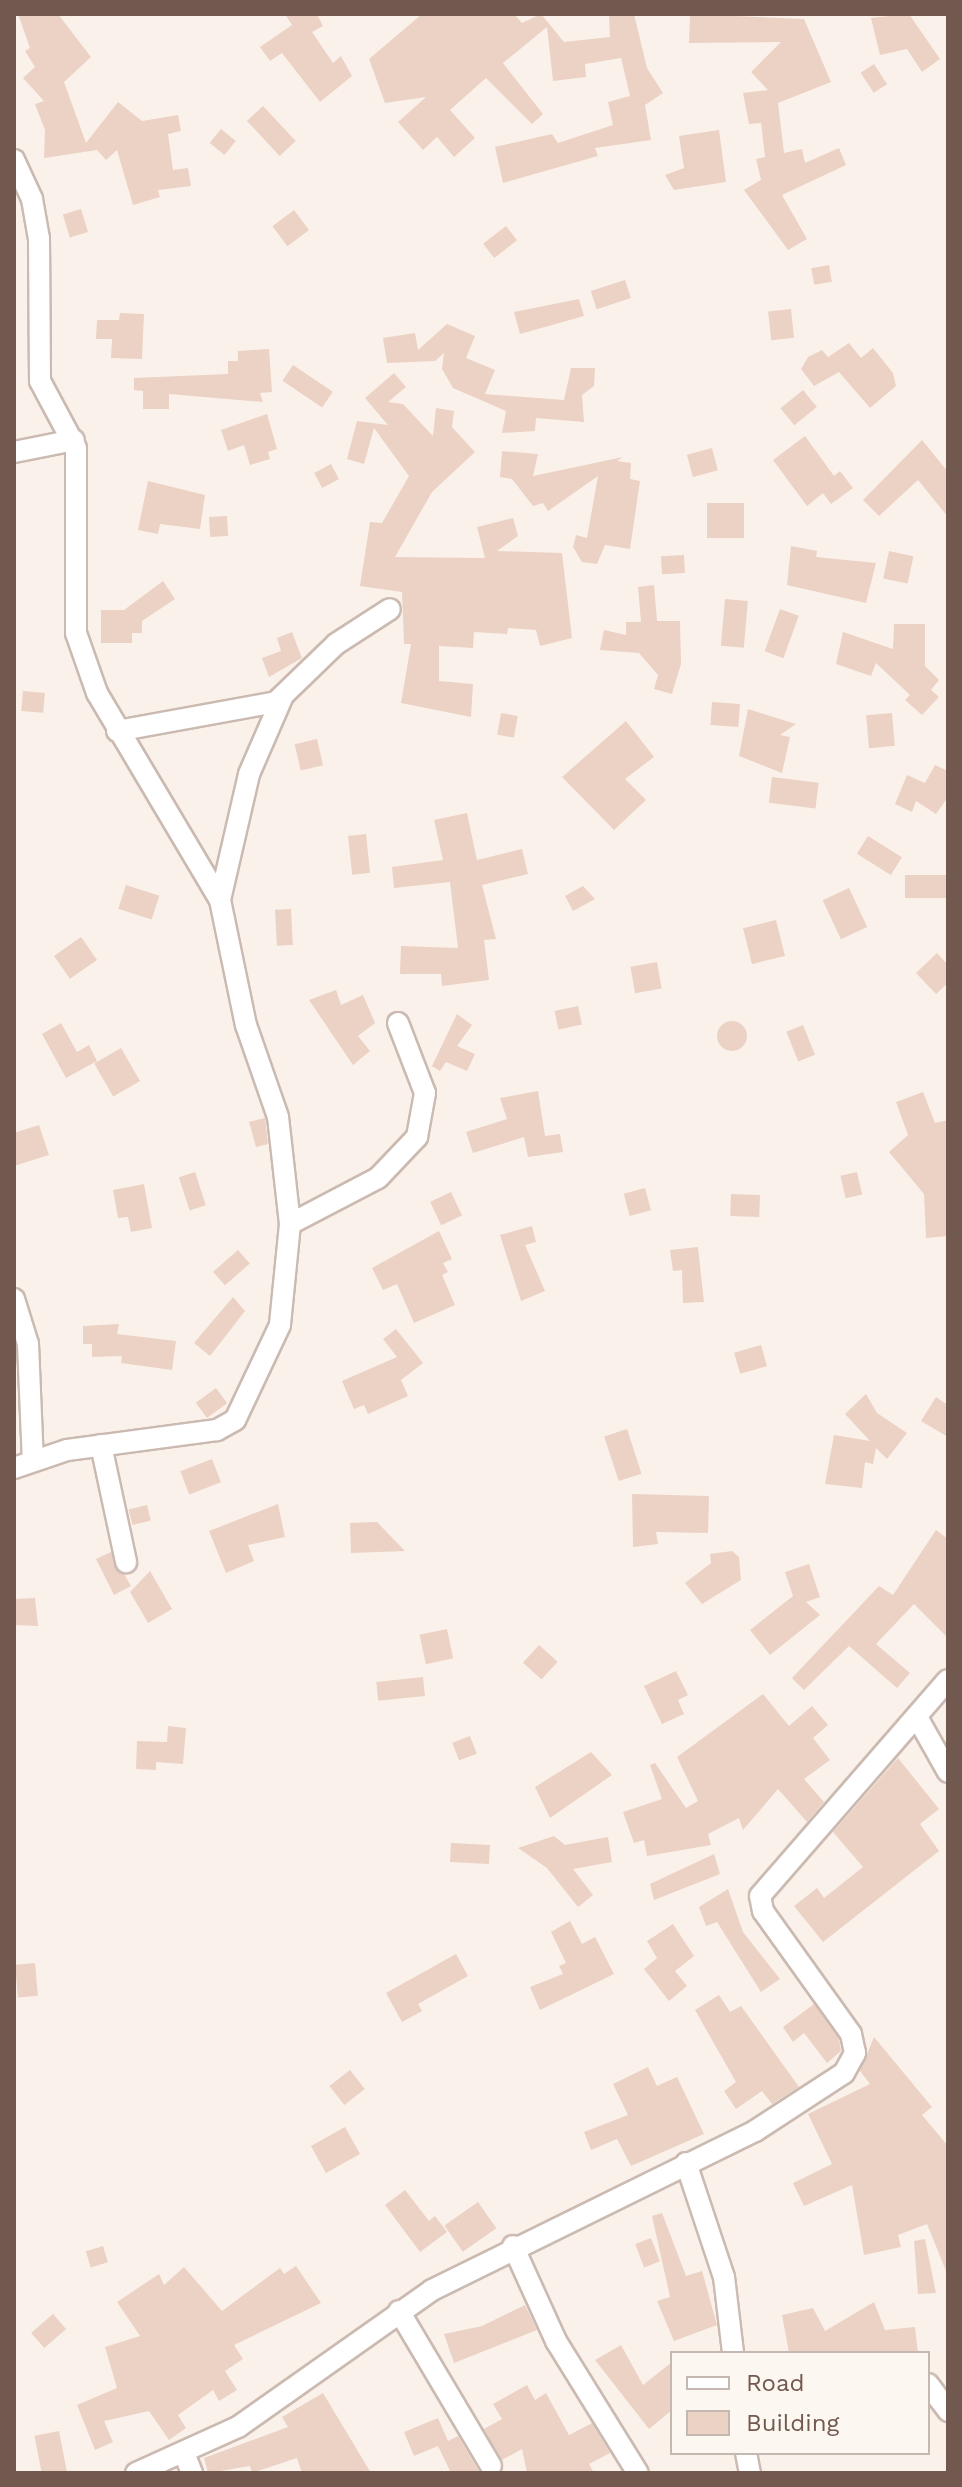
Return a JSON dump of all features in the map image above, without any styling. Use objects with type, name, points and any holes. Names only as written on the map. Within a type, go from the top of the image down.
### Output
[{"type":"street","points":[[14,160],[32,199],[39,238],[40,381],[74,440],[72,617],[97,693],[117,731],[183,829],[220,900],[246,1025],[280,1128],[290,1224],[280,1325],[241,1415],[217,1430],[67,1450],[24,1464]]},
{"type":"street","points":[[14,452],[74,440]]},
{"type":"street","points":[[220,900],[249,774],[282,698],[336,644],[390,609]]},
{"type":"street","points":[[117,731],[282,698]]},
{"type":"street","points":[[290,1224],[378,1178],[417,1137],[425,1093],[398,1023]]},
{"type":"street","points":[[14,1299],[25,1330],[36,1429],[24,1464]]},
{"type":"street","points":[[36,1429],[67,1450]]},
{"type":"street","points":[[101,1445],[126,1562]]},
{"type":"street","points":[[136,2473],[238,2427],[399,2311],[513,2246],[799,2107],[849,2068],[855,2053],[851,2034],[763,1911],[760,1896],[948,1680]]},
{"type":"street","points":[[917,1717],[948,1772]]},
{"type":"street","points":[[686,2163],[724,2277],[733,2351]]},
{"type":"street","points":[[513,2246],[556,2341],[638,2473]]},
{"type":"street","points":[[399,2311],[491,2466]]},
{"type":"street","points":[[930,2387],[948,2411]]},
{"type":"street","points":[[184,2453],[192,2473]]},
{"type":"building","points":[[18,14],[58,14],[91,57],[64,82],[86,143],[118,102],[142,121],[178,115],[181,131],[168,134],[173,170],[188,168],[191,186],[158,190],[160,197],[133,205],[117,150],[106,160],[97,150],[44,158],[45,130],[35,104],[44,101],[23,78],[35,67],[25,51],[30,48]]},
{"type":"building","points":[[285,14],[317,14],[323,26],[312,32],[333,63],[341,56],[352,76],[320,102],[282,53],[270,61],[260,47],[292,25]]},
{"type":"building","points":[[422,14],[514,14],[522,23],[541,14],[564,42],[610,37],[609,14],[634,14],[647,68],[663,93],[645,105],[651,140],[595,148],[598,156],[503,183],[495,147],[552,134],[558,143],[613,125],[608,102],[630,96],[621,58],[585,64],[586,77],[553,81],[547,27],[503,63],[543,114],[532,124],[486,78],[450,110],[475,138],[454,157],[437,137],[423,150],[398,122],[426,97],[385,103],[369,59]]},
{"type":"building","points":[[690,14],[804,19],[831,82],[778,103],[784,153],[802,149],[805,163],[839,148],[846,165],[782,195],[807,239],[788,250],[744,190],[761,180],[756,159],[765,157],[761,123],[749,124],[743,93],[768,90],[751,72],[781,42],[689,43]]},
{"type":"building","points":[[909,14],[940,59],[922,72],[907,49],[880,55],[871,18]]},
{"type":"building","points":[[874,64],[887,84],[874,93],[861,73]]},
{"type":"building","points":[[263,106],[296,141],[280,156],[247,121]]},
{"type":"building","points":[[221,129],[236,141],[224,155],[210,143]]},
{"type":"building","points":[[719,130],[726,182],[674,190],[665,175],[684,168],[679,136]]},
{"type":"building","points":[[81,209],[88,232],[70,238],[63,215]]},
{"type":"building","points":[[294,210],[309,230],[287,246],[272,226]]},
{"type":"building","points":[[506,226],[517,240],[494,258],[483,244]]},
{"type":"building","points":[[829,265],[832,282],[814,285],[811,268]]},
{"type":"building","points":[[625,280],[631,298],[597,309],[591,291]]},
{"type":"building","points":[[579,299],[584,316],[520,334],[514,312]]},
{"type":"building","points":[[791,309],[794,338],[771,340],[768,311]]},
{"type":"building","points":[[120,313],[144,314],[142,359],[111,358],[112,339],[96,339],[97,320],[119,320]]},
{"type":"building","points":[[447,324],[475,336],[466,358],[495,370],[485,394],[564,400],[571,368],[595,368],[594,386],[582,395],[584,422],[536,418],[535,431],[502,433],[506,411],[453,388],[442,369],[444,353],[435,361],[387,363],[383,338],[415,333],[418,350]]},
{"type":"building","points":[[849,343],[861,358],[873,348],[893,373],[896,386],[870,408],[839,372],[814,386],[801,369],[808,357],[822,350],[828,357]]},
{"type":"building","points":[[269,349],[272,392],[260,393],[263,402],[169,394],[169,409],[143,409],[143,391],[134,390],[134,378],[228,374],[228,361],[238,361],[238,351]]},
{"type":"building","points":[[293,365],[333,392],[322,408],[282,381]]},
{"type":"building","points":[[394,373],[406,387],[388,402],[403,404],[433,436],[436,408],[454,411],[452,427],[475,452],[432,492],[395,557],[485,558],[477,527],[513,518],[518,536],[497,551],[562,553],[572,638],[540,646],[536,630],[508,628],[507,634],[474,632],[473,648],[439,646],[439,681],[473,684],[471,717],[401,703],[411,644],[404,644],[402,592],[360,586],[370,522],[382,523],[409,476],[374,428],[364,464],[347,459],[357,421],[388,425],[365,398]]},
{"type":"building","points":[[803,390],[817,407],[794,425],[780,408]]},
{"type":"building","points":[[267,414],[277,449],[268,452],[270,459],[250,465],[244,445],[228,451],[221,430]]},
{"type":"building","points":[[805,436],[834,476],[840,471],[853,488],[831,504],[823,493],[807,506],[773,460]]},
{"type":"building","points":[[922,440],[948,472],[948,517],[918,480],[879,516],[863,500]]},
{"type":"building","points":[[712,448],[718,470],[693,477],[687,455]]},
{"type":"building","points":[[502,451],[538,454],[533,476],[623,457],[617,461],[631,463],[630,479],[640,481],[630,549],[605,545],[597,564],[582,562],[573,547],[576,535],[587,538],[598,476],[548,511],[543,503],[533,506],[512,479],[500,477]]},
{"type":"building","points":[[331,464],[339,479],[322,488],[314,473]]},
{"type":"building","points":[[148,481],[205,495],[200,529],[160,524],[158,534],[138,530]]},
{"type":"building","points":[[707,503],[744,503],[744,538],[707,538]]},
{"type":"building","points":[[227,516],[228,536],[210,537],[209,517]]},
{"type":"building","points":[[791,546],[817,551],[816,557],[876,563],[866,603],[787,585]]},
{"type":"building","points":[[889,551],[913,556],[908,584],[883,578]]},
{"type":"building","points":[[684,555],[685,573],[662,574],[661,556]]},
{"type":"building","points":[[163,581],[175,599],[142,621],[142,633],[132,633],[132,643],[101,643],[101,610],[124,610]]},
{"type":"building","points":[[654,585],[657,621],[680,621],[681,664],[672,694],[654,689],[658,675],[639,653],[600,650],[604,630],[626,635],[626,622],[641,622],[638,587]]},
{"type":"building","points":[[725,599],[748,601],[744,648],[721,646]]},
{"type":"building","points":[[780,609],[799,616],[783,658],[765,651]]},
{"type":"building","points":[[894,624],[925,624],[925,666],[939,680],[931,690],[939,697],[922,715],[905,700],[910,695],[876,663],[871,676],[836,664],[843,632],[893,649]]},
{"type":"building","points":[[292,632],[302,658],[269,677],[262,658],[281,651],[277,638]]},
{"type":"building","points":[[23,691],[45,693],[43,713],[21,711]]},
{"type":"building","points":[[712,702],[740,704],[738,727],[710,725]]},
{"type":"building","points":[[748,709],[796,724],[780,735],[790,737],[782,773],[739,756]]},
{"type":"building","points":[[501,713],[518,716],[514,738],[497,735]]},
{"type":"building","points":[[892,713],[895,746],[869,748],[866,715]]},
{"type":"building","points":[[626,721],[654,757],[625,779],[646,800],[614,830],[562,777]]},
{"type":"building","points":[[317,739],[323,765],[301,770],[295,744]]},
{"type":"building","points":[[935,765],[948,771],[948,797],[936,814],[916,801],[912,812],[895,804],[907,775],[925,783]]},
{"type":"building","points":[[772,777],[819,783],[815,809],[769,803]]},
{"type":"building","points":[[467,813],[477,860],[522,849],[528,874],[482,885],[496,939],[484,940],[489,980],[442,986],[441,974],[400,974],[401,946],[458,948],[450,882],[394,888],[392,867],[443,860],[434,820]]},
{"type":"building","points":[[366,834],[370,873],[352,875],[348,836]]},
{"type":"building","points":[[868,836],[902,857],[891,875],[857,854]]},
{"type":"building","points":[[905,875],[948,875],[948,898],[905,898]]},
{"type":"building","points":[[126,885],[159,896],[152,920],[118,909]]},
{"type":"building","points":[[583,886],[595,899],[573,911],[565,896]]},
{"type":"building","points":[[849,888],[867,927],[841,939],[823,900]]},
{"type":"building","points":[[291,909],[293,945],[277,946],[275,910]]},
{"type":"building","points":[[776,920],[785,956],[752,964],[743,928]]},
{"type":"building","points":[[81,937],[97,960],[70,979],[54,956]]},
{"type":"building","points":[[937,953],[948,965],[948,983],[936,994],[916,973]]},
{"type":"building","points":[[657,962],[662,989],[635,993],[630,967]]},
{"type":"building","points":[[336,990],[341,1005],[363,995],[375,1023],[358,1036],[370,1051],[353,1065],[309,1000]]},
{"type":"building","points":[[578,1006],[582,1025],[558,1030],[555,1011]]},
{"type":"building","points":[[457,1014],[472,1025],[457,1046],[475,1054],[467,1071],[446,1062],[440,1071],[432,1066]]},
{"type":"building","points":[[732,1021],[743,1025],[747,1036],[743,1047],[732,1051],[721,1047],[717,1036],[721,1025]]},
{"type":"building","points":[[61,1023],[77,1052],[89,1045],[97,1061],[66,1078],[42,1034]]},
{"type":"building","points":[[803,1025],[815,1055],[798,1061],[786,1032]]},
{"type":"building","points":[[121,1048],[140,1081],[113,1096],[94,1064]]},
{"type":"building","points":[[538,1091],[545,1136],[560,1134],[563,1152],[528,1157],[524,1137],[473,1153],[466,1132],[507,1119],[500,1098]]},
{"type":"building","points":[[923,1092],[935,1123],[948,1120],[948,1236],[926,1238],[924,1194],[889,1152],[908,1135],[896,1102]]},
{"type":"building","points":[[265,1118],[268,1144],[256,1147],[249,1122]]},
{"type":"building","points":[[39,1125],[49,1155],[14,1166],[14,1133]]},
{"type":"building","points":[[195,1172],[206,1205],[190,1211],[179,1177]]},
{"type":"building","points":[[857,1172],[862,1194],[846,1198],[840,1176]]},
{"type":"building","points":[[144,1184],[152,1228],[131,1232],[128,1217],[118,1218],[113,1190]]},
{"type":"building","points":[[645,1188],[651,1210],[630,1216],[624,1194]]},
{"type":"building","points":[[451,1192],[462,1216],[441,1225],[430,1202]]},
{"type":"building","points":[[731,1194],[760,1195],[759,1217],[730,1216]]},
{"type":"building","points":[[532,1226],[536,1242],[525,1245],[545,1291],[521,1301],[500,1235]]},
{"type":"building","points":[[439,1231],[452,1259],[443,1263],[448,1272],[442,1275],[455,1305],[414,1323],[397,1284],[383,1290],[372,1268]]},
{"type":"building","points":[[698,1247],[704,1302],[683,1303],[682,1270],[673,1271],[670,1250]]},
{"type":"building","points":[[238,1250],[250,1264],[225,1285],[213,1272]]},
{"type":"building","points":[[233,1297],[245,1311],[210,1356],[194,1343]]},
{"type":"building","points":[[119,1324],[117,1334],[176,1341],[172,1370],[121,1363],[122,1356],[92,1357],[92,1344],[83,1344],[83,1326]]},
{"type":"building","points":[[396,1329],[423,1363],[401,1380],[408,1396],[368,1414],[364,1405],[354,1409],[342,1381],[397,1357],[383,1339]]},
{"type":"building","points":[[761,1345],[767,1366],[740,1374],[734,1353]]},
{"type":"building","points":[[216,1388],[227,1403],[207,1418],[196,1403]]},
{"type":"building","points":[[866,1394],[877,1413],[907,1433],[887,1459],[876,1448],[873,1464],[865,1462],[862,1488],[825,1484],[834,1435],[870,1441],[845,1414]]},
{"type":"building","points":[[936,1397],[948,1405],[948,1437],[921,1421]]},
{"type":"building","points":[[627,1429],[642,1474],[619,1481],[604,1436]]},
{"type":"building","points":[[212,1459],[221,1482],[189,1495],[180,1471]]},
{"type":"building","points":[[632,1494],[709,1496],[708,1533],[656,1532],[658,1544],[633,1547]]},
{"type":"building","points":[[278,1504],[285,1537],[248,1545],[254,1561],[226,1573],[209,1531]]},
{"type":"building","points":[[147,1505],[151,1521],[132,1525],[129,1510]]},
{"type":"building","points":[[377,1522],[405,1551],[351,1553],[350,1523]]},
{"type":"building","points":[[936,1530],[948,1539],[948,1638],[914,1604],[876,1644],[910,1673],[897,1688],[849,1646],[804,1690],[792,1678],[879,1586],[893,1595]]},
{"type":"building","points":[[732,1551],[739,1557],[741,1580],[702,1604],[685,1583],[711,1563],[710,1554]]},
{"type":"building","points":[[111,1552],[131,1586],[114,1595],[96,1559]]},
{"type":"building","points":[[809,1564],[820,1597],[806,1602],[820,1615],[770,1655],[750,1630],[793,1596],[785,1572]]},
{"type":"building","points":[[150,1571],[172,1609],[148,1623],[130,1592]]},
{"type":"building","points":[[35,1598],[38,1626],[14,1625],[14,1599]]},
{"type":"building","points":[[447,1629],[453,1658],[426,1664],[420,1635]]},
{"type":"building","points":[[539,1645],[558,1662],[542,1680],[523,1663]]},
{"type":"building","points":[[676,1671],[688,1695],[678,1700],[684,1714],[662,1724],[644,1686]]},
{"type":"building","points":[[423,1677],[425,1696],[378,1701],[376,1682]]},
{"type":"building","points":[[763,1694],[789,1726],[812,1706],[828,1725],[813,1738],[830,1760],[804,1779],[824,1802],[807,1822],[778,1789],[743,1830],[739,1818],[708,1834],[711,1845],[647,1856],[644,1840],[634,1843],[623,1812],[662,1799],[650,1765],[655,1763],[686,1808],[698,1801],[677,1757]]},
{"type":"building","points":[[168,1726],[186,1728],[183,1764],[156,1762],[156,1770],[136,1769],[137,1741],[167,1742]]},
{"type":"building","points":[[470,1736],[477,1754],[459,1761],[452,1743]]},
{"type":"building","points":[[591,1752],[612,1775],[550,1818],[535,1787]]},
{"type":"building","points":[[898,1758],[939,1809],[920,1824],[939,1851],[823,1942],[794,1906],[817,1888],[824,1898],[863,1867],[833,1832]]},
{"type":"building","points":[[554,1836],[565,1845],[608,1837],[612,1862],[573,1869],[593,1895],[578,1907],[547,1868],[518,1848]]},
{"type":"building","points":[[451,1843],[490,1845],[489,1864],[450,1862]]},
{"type":"building","points":[[714,1854],[720,1874],[654,1900],[650,1884]]},
{"type":"building","points":[[728,1889],[743,1932],[780,1979],[761,1992],[717,1922],[706,1926],[699,1907]]},
{"type":"building","points":[[570,1921],[582,1944],[595,1937],[614,1974],[540,2010],[530,1987],[563,1974],[559,1966],[566,1963],[551,1932]]},
{"type":"building","points":[[673,1924],[694,1956],[675,1971],[687,1986],[669,2001],[644,1969],[657,1958],[647,1941]]},
{"type":"building","points":[[456,1954],[468,1976],[418,2004],[422,2011],[402,2022],[386,1993]]},
{"type":"building","points":[[35,1963],[38,1996],[18,1998],[15,1965]]},
{"type":"building","points":[[719,1995],[730,2012],[741,2006],[799,2087],[772,2104],[762,2091],[736,2109],[724,2091],[736,2082],[695,2010]]},
{"type":"building","points":[[814,2004],[839,2039],[841,2051],[827,2063],[804,2033],[793,2042],[783,2027]]},
{"type":"building","points":[[874,2037],[932,2107],[922,2115],[948,2146],[948,2276],[927,2224],[898,2235],[901,2247],[864,2255],[852,2185],[804,2206],[793,2183],[832,2164],[808,2114],[870,2084],[860,2071]]},
{"type":"building","points":[[648,2067],[657,2086],[677,2077],[704,2134],[631,2166],[617,2139],[591,2150],[584,2132],[628,2115],[613,2084]]},
{"type":"building","points":[[350,2070],[365,2089],[344,2105],[330,2086]]},
{"type":"building","points":[[345,2127],[360,2154],[326,2173],[311,2146]]},
{"type":"building","points":[[405,2190],[429,2221],[435,2216],[447,2232],[420,2252],[385,2205]]},
{"type":"building","points":[[478,2202],[496,2228],[463,2252],[444,2226]]},
{"type":"building","points":[[662,2213],[686,2276],[702,2271],[717,2325],[674,2341],[657,2301],[670,2297],[652,2216]]},
{"type":"building","points":[[651,2238],[660,2261],[644,2267],[635,2244]]},
{"type":"building","points":[[925,2239],[936,2293],[918,2294],[914,2241]]},
{"type":"building","points":[[103,2246],[108,2262],[91,2268],[86,2251]]},
{"type":"building","points":[[296,2266],[321,2303],[234,2345],[243,2359],[225,2371],[237,2390],[219,2401],[213,2390],[178,2415],[186,2428],[169,2440],[149,2411],[104,2421],[113,2442],[95,2450],[77,2405],[117,2388],[105,2347],[140,2336],[117,2302],[159,2274],[164,2285],[184,2267],[222,2311],[280,2268],[284,2274]]},
{"type":"building","points":[[874,2302],[885,2330],[915,2327],[918,2351],[789,2351],[782,2315],[813,2308],[825,2331]]},
{"type":"building","points":[[525,2305],[537,2330],[454,2363],[444,2334],[482,2326]]},
{"type":"building","points":[[53,2314],[66,2329],[44,2348],[31,2333]]},
{"type":"building","points":[[621,2345],[643,2385],[670,2364],[670,2412],[649,2429],[595,2360]]},
{"type":"building","points":[[527,2385],[535,2400],[546,2393],[569,2435],[592,2423],[610,2453],[589,2464],[594,2473],[527,2473],[522,2449],[502,2460],[484,2429],[502,2419],[493,2404]]},
{"type":"building","points":[[323,2393],[371,2473],[302,2473],[297,2458],[252,2473],[250,2466],[208,2473],[204,2458],[288,2427],[282,2417]]},
{"type":"building","points":[[438,2418],[448,2441],[458,2436],[480,2473],[451,2473],[438,2446],[414,2456],[404,2432]]},
{"type":"building","points":[[59,2431],[67,2473],[42,2473],[34,2436]]}]
